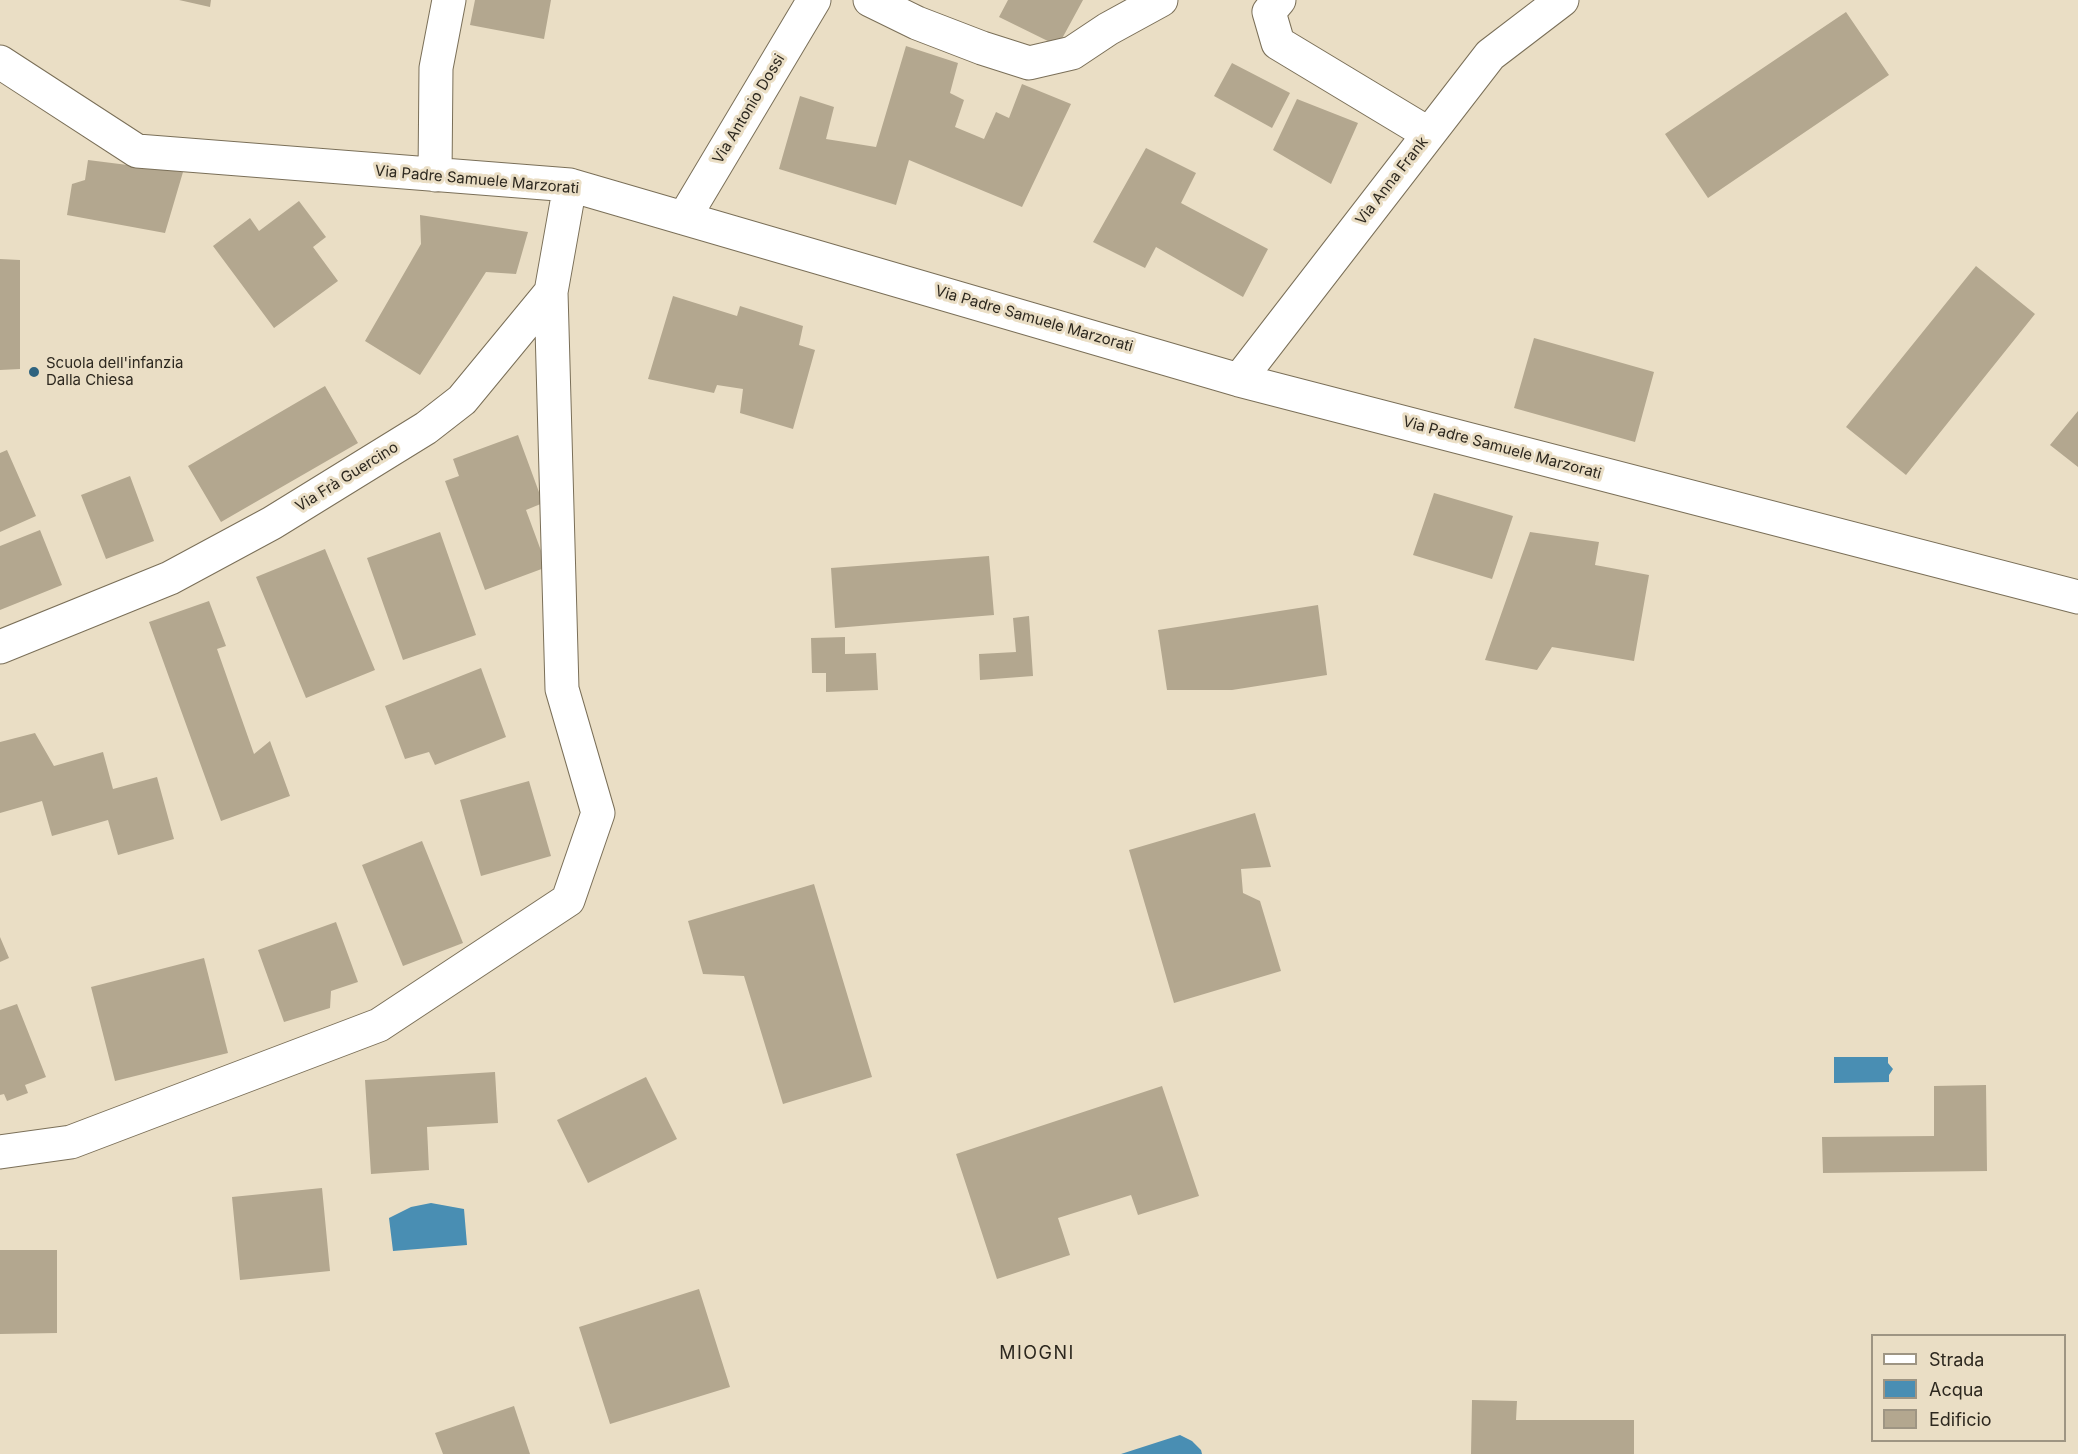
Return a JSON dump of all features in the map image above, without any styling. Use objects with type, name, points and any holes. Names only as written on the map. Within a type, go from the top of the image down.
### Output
[{"type":"street","points":[[435,175],[436,68],[449,0]]},
{"type":"street","name":"Via Antonio Dossi","points":[[684,218],[814,0]]},
{"type":"street","points":[[870,0],[917,23],[1029,63],[1072,53],[1108,29],[1161,0]]},
{"type":"street","points":[[1279,0],[1269,12],[1278,43],[1429,134]]},
{"type":"street","name":"Via Anna Frank","points":[[1239,380],[1490,55],[1562,0]]},
{"type":"street","name":"Via Padre Samuele Marzorati","points":[[0,62],[137,151],[570,185],[1239,380],[2078,597]]},
{"type":"street","name":"Via Frà Guercino","points":[[0,647],[170,578],[272,523],[426,428],[462,400],[551,292],[570,185]]},
{"type":"street","points":[[0,1152],[71,1142],[379,1025],[568,900],[598,813],[562,689],[551,292]]},
{"type":"water","points":[[1834,1057],[1888,1057],[1888,1063],[1893,1069],[1889,1075],[1889,1082],[1834,1083]]},
{"type":"water","points":[[431,1203],[464,1209],[467,1245],[393,1251],[389,1218],[411,1207]]},
{"type":"water","points":[[1180,1435],[1192,1441],[1202,1454],[1121,1454]]},
{"type":"building","points":[[179,0],[211,0],[210,7]]},
{"type":"building","points":[[475,0],[551,0],[544,39],[470,25]]},
{"type":"building","points":[[1008,0],[1083,0],[1058,46],[999,17]]},
{"type":"building","points":[[1846,12],[1889,75],[1708,198],[1665,134]]},
{"type":"building","points":[[906,46],[958,63],[950,93],[964,100],[955,127],[984,139],[996,112],[1009,118],[1022,84],[1071,104],[1022,207],[909,160],[896,205],[779,169],[800,96],[834,107],[826,139],[876,147]]},
{"type":"building","points":[[1232,63],[1290,93],[1272,128],[1214,96]]},
{"type":"building","points":[[1297,99],[1358,123],[1331,184],[1273,150]]},
{"type":"building","points":[[1146,148],[1196,173],[1181,203],[1268,249],[1243,297],[1156,247],[1145,268],[1093,242]]},
{"type":"building","points":[[88,160],[183,172],[165,233],[67,215],[72,184],[85,180]]},
{"type":"building","points":[[299,201],[326,237],[313,247],[338,281],[274,328],[213,246],[250,218],[259,231]]},
{"type":"building","points":[[420,215],[528,232],[516,274],[486,272],[420,375],[365,341],[421,244]]},
{"type":"building","points":[[0,259],[20,260],[20,369],[0,370]]},
{"type":"building","points":[[1976,266],[2035,314],[1906,475],[1846,427]]},
{"type":"building","points":[[673,296],[737,316],[740,306],[803,326],[799,345],[815,350],[793,429],[740,413],[743,389],[717,385],[714,393],[648,379]]},
{"type":"building","points":[[1534,338],[1654,372],[1635,442],[1514,408]]},
{"type":"building","points":[[325,386],[358,443],[221,522],[188,466]]},
{"type":"building","points":[[2078,411],[2078,467],[2050,445]]},
{"type":"building","points":[[518,435],[543,503],[526,510],[547,567],[485,590],[445,481],[459,476],[453,459]]},
{"type":"building","points":[[7,450],[36,516],[0,532],[0,453]]},
{"type":"building","points":[[130,476],[154,541],[106,559],[81,495]]},
{"type":"building","points":[[1434,493],[1513,516],[1492,579],[1413,555]]},
{"type":"building","points":[[40,530],[62,585],[0,610],[0,546]]},
{"type":"building","points":[[440,532],[476,635],[403,660],[367,558]]},
{"type":"building","points":[[1530,532],[1599,542],[1595,565],[1649,575],[1634,661],[1552,647],[1537,670],[1485,660]]},
{"type":"building","points":[[325,549],[375,670],[306,698],[256,577]]},
{"type":"building","points":[[989,556],[994,615],[835,628],[831,568]]},
{"type":"building","points":[[209,601],[226,646],[217,649],[254,754],[270,741],[290,796],[221,821],[149,622]]},
{"type":"building","points":[[1318,605],[1327,675],[1232,690],[1167,690],[1158,630]]},
{"type":"building","points":[[1029,616],[1033,676],[980,680],[979,654],[1016,652],[1013,618]]},
{"type":"building","points":[[845,637],[845,654],[876,653],[878,690],[826,692],[826,673],[812,673],[811,638]]},
{"type":"building","points":[[481,668],[506,737],[435,765],[429,752],[405,759],[385,706]]},
{"type":"building","points":[[35,733],[54,766],[103,752],[113,789],[157,777],[174,839],[118,855],[108,820],[52,836],[42,801],[0,813],[0,742]]},
{"type":"building","points":[[529,781],[551,856],[481,876],[460,800]]},
{"type":"building","points":[[1255,813],[1271,867],[1241,869],[1243,893],[1260,901],[1281,971],[1174,1003],[1129,850]]},
{"type":"building","points":[[422,841],[463,943],[403,966],[362,865]]},
{"type":"building","points":[[814,884],[872,1077],[783,1104],[744,976],[703,974],[688,921]]},
{"type":"building","points":[[336,922],[358,982],[331,991],[330,1008],[284,1022],[258,950]]},
{"type":"building","points":[[0,937],[9,958],[0,962]]},
{"type":"building","points":[[204,958],[228,1053],[115,1081],[91,987]]},
{"type":"building","points":[[17,1004],[46,1077],[25,1085],[28,1093],[7,1101],[4,1094],[0,1095],[0,1010]]},
{"type":"building","points":[[495,1072],[498,1123],[427,1127],[429,1170],[371,1174],[365,1080]]},
{"type":"building","points":[[646,1077],[677,1139],[588,1183],[557,1120]]},
{"type":"building","points":[[1986,1085],[1987,1171],[1823,1173],[1822,1137],[1934,1136],[1934,1086]]},
{"type":"building","points":[[1162,1086],[1199,1196],[1138,1215],[1131,1195],[1058,1218],[1070,1255],[997,1279],[956,1154]]},
{"type":"building","points":[[322,1188],[330,1271],[240,1280],[232,1197]]},
{"type":"building","points":[[0,1250],[57,1250],[57,1333],[0,1334]]},
{"type":"building","points":[[699,1289],[730,1387],[610,1424],[579,1327]]},
{"type":"building","points":[[1472,1400],[1517,1401],[1516,1420],[1634,1420],[1634,1454],[1471,1454]]},
{"type":"building","points":[[514,1406],[530,1454],[443,1454],[435,1433]]},
{"type":"place","name":"Scuola dell'infanzia Dalla Chiesa","points":[[34,372]]},
{"type":"district","name":"MIOGNI","points":[[1037,1354]]}]
